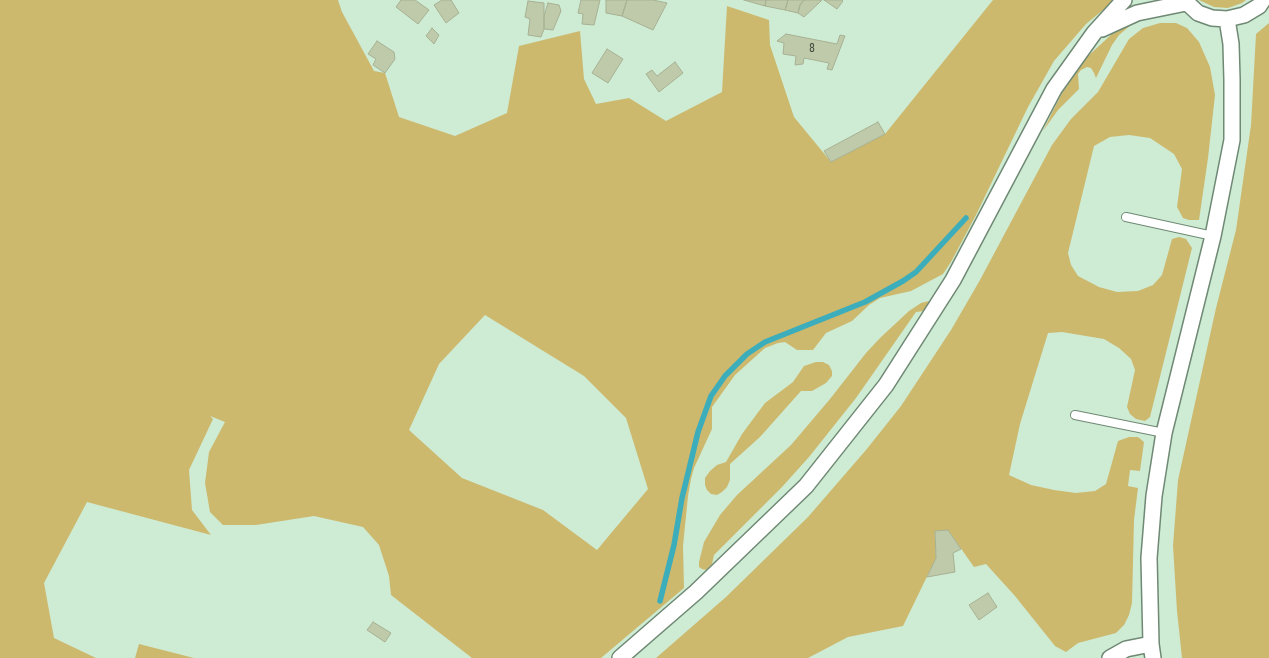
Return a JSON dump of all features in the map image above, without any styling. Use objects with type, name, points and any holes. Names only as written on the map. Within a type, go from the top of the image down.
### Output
[{"type":"street","points":[[620,658],[696,592],[806,486],[886,385],[953,280],[1054,90],[1094,33],[1124,0]]},
{"type":"street","points":[[1094,33],[1137,13],[1185,2],[1198,13],[1212,18],[1227,20],[1244,15],[1259,6],[1263,0]]},
{"type":"street","points":[[1110,658],[1126,649],[1152,651],[1149,558],[1154,496],[1164,433],[1212,236],[1232,140],[1231,44],[1227,20]]},
{"type":"lane","points":[[1126,217],[1212,236]]},
{"type":"lane","points":[[1075,415],[1164,433]]},
{"type":"shaded area","points":[[0,0],[338,0],[342,12],[374,71],[385,73],[399,117],[455,136],[507,113],[519,46],[580,31],[584,79],[596,104],[629,98],[666,121],[722,92],[727,6],[769,20],[770,45],[794,117],[831,162],[885,134],[993,0],[1115,0],[1086,24],[1054,61],[1028,107],[976,215],[943,274],[911,291],[880,298],[869,305],[852,321],[826,333],[813,350],[797,350],[785,342],[778,343],[765,348],[735,375],[712,407],[712,429],[691,479],[683,546],[684,588],[601,658],[472,658],[391,595],[389,576],[379,545],[363,527],[314,516],[256,525],[223,525],[210,512],[205,483],[209,452],[225,422],[210,416],[213,419],[189,470],[192,510],[211,535],[87,502],[44,583],[54,638],[96,658],[0,658]],"holes":[[[485,315],[584,376],[626,418],[648,489],[597,550],[543,510],[462,478],[409,430],[439,364]]]},
{"type":"shaded area","points":[[1199,0],[1246,0],[1228,8],[1214,7]]},
{"type":"shaded area","points":[[1160,23],[1176,23],[1187,28],[1199,42],[1210,67],[1215,95],[1199,220],[1183,218],[1177,207],[1182,169],[1174,154],[1150,138],[1129,135],[1110,137],[1094,146],[1068,253],[1071,265],[1078,276],[1099,287],[1117,292],[1138,291],[1153,285],[1162,275],[1172,239],[1179,237],[1186,239],[1192,248],[1150,417],[1145,421],[1136,419],[1130,414],[1127,407],[1135,370],[1131,359],[1119,348],[1104,339],[1062,332],[1048,333],[1020,424],[1009,475],[1031,485],[1054,490],[1076,493],[1095,491],[1106,484],[1118,441],[1129,437],[1138,437],[1144,442],[1140,471],[1130,470],[1128,486],[1138,488],[1134,520],[1132,603],[1124,625],[1116,633],[1078,643],[1066,652],[1055,646],[1015,596],[986,564],[974,567],[948,530],[935,532],[936,558],[903,626],[848,637],[808,658],[656,658],[726,597],[808,517],[901,406],[951,330],[980,280],[1052,145],[1071,119],[1098,92],[1129,39],[1143,28]]},
{"type":"shaded area","points":[[1269,23],[1269,658],[1182,658],[1173,546],[1178,480],[1216,308],[1236,230],[1251,125],[1256,34]]},
{"type":"shaded area","points":[[1132,24],[1119,35],[1112,45],[1096,78],[1091,68],[1087,67],[1081,70],[1078,74],[1079,89],[1058,110],[1043,131],[1062,93],[1087,57],[1113,33]]},
{"type":"shaded area","points":[[929,301],[924,311],[916,312],[856,398],[809,457],[714,555],[712,564],[706,570],[699,567],[704,542],[720,515],[737,495],[791,445],[880,338],[909,311],[921,303]]},
{"type":"shaded area","points":[[823,362],[829,365],[832,376],[826,383],[812,391],[801,391],[760,437],[730,464],[730,480],[727,487],[717,495],[711,494],[705,485],[705,478],[710,471],[717,465],[726,462],[742,434],[765,403],[793,382],[804,366]]},
{"type":"shaded area","points":[[139,644],[194,658],[135,658]]},
{"type":"building","points":[[401,0],[415,0],[429,10],[418,24],[396,7]]},
{"type":"building","points":[[442,0],[451,0],[459,13],[446,23],[434,5]]},
{"type":"building","points":[[581,0],[600,0],[594,25],[582,24],[583,14],[578,13]]},
{"type":"building","points":[[606,0],[627,0],[622,16],[606,13]]},
{"type":"building","points":[[627,0],[653,0],[667,3],[653,30],[622,16]]},
{"type":"building","points":[[744,0],[766,0],[765,6]]},
{"type":"building","points":[[766,0],[788,0],[785,10],[765,6]]},
{"type":"building","points":[[788,0],[804,0],[800,5],[798,13],[785,10]]},
{"type":"building","points":[[804,0],[822,0],[804,17],[798,13],[800,5]]},
{"type":"building","points":[[824,0],[842,0],[843,1],[837,9]]},
{"type":"building","points":[[528,1],[544,3],[544,29],[541,37],[528,35],[530,19],[525,17]]},
{"type":"building","points":[[548,3],[559,5],[561,11],[553,30],[544,29],[544,16]]},
{"type":"building","points":[[432,28],[439,35],[434,44],[426,36]]},
{"type":"building","points":[[786,34],[837,44],[840,35],[845,36],[832,70],[827,69],[829,63],[804,58],[803,64],[795,65],[796,56],[783,54],[784,43],[777,41]]},
{"type":"building","points":[[377,41],[394,52],[395,59],[385,73],[373,65],[376,59],[368,54]]},
{"type":"building","points":[[607,49],[623,59],[608,83],[592,73]]},
{"type":"building","points":[[675,62],[683,73],[659,92],[646,74],[652,70],[657,76]]},
{"type":"building","points":[[878,122],[885,134],[831,162],[824,151]]},
{"type":"building","points":[[948,530],[961,549],[953,553],[955,572],[927,577],[936,558],[935,531]]},
{"type":"building","points":[[988,593],[997,607],[979,620],[969,605]]},
{"type":"building","points":[[373,622],[391,633],[385,642],[367,630]]},
{"type":"waterway","points":[[660,601],[698,432],[711,396],[725,376],[747,354],[765,342],[865,302],[903,281],[916,272],[966,218]]}]
